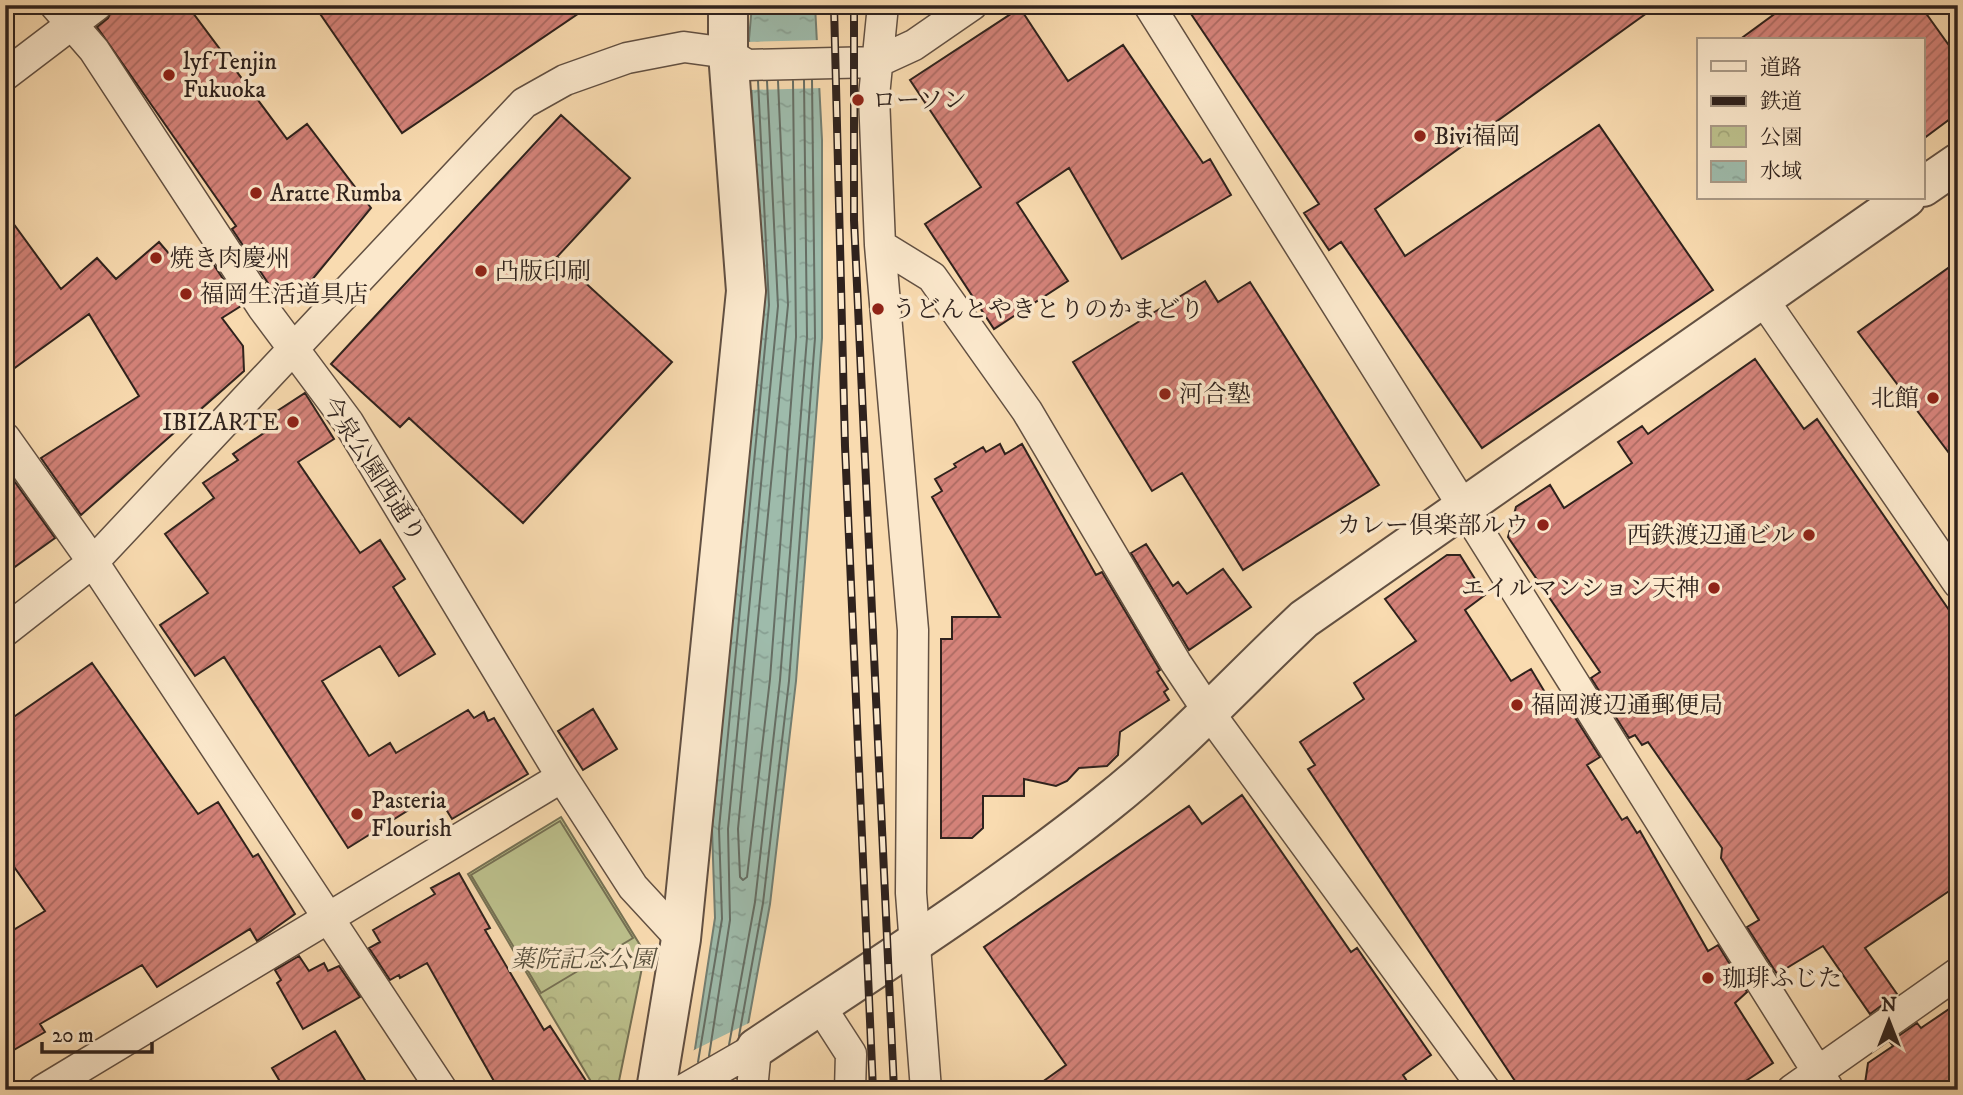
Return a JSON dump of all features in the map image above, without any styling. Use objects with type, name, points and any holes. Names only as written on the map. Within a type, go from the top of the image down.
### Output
[{"type":"street","points":[[5,75],[63,15],[97,5]]},
{"type":"street","points":[[656,1090],[681,939],[746,291],[737,59],[728,5]]},
{"type":"street","points":[[883,5],[874,96],[880,246],[913,630],[911,893],[926,1090]]},
{"type":"street","points":[[5,631],[93,562],[290,348],[524,103],[565,80],[626,58],[684,47],[737,59],[877,62],[914,45],[972,5]]},
{"type":"street","points":[[1149,5],[1823,1081]]},
{"type":"street","name":"今泉公園西通り","points":[[63,15],[94,50],[290,348],[348,422],[562,777],[633,887],[681,939]]},
{"type":"street","points":[[1924,186],[1958,163]]},
{"type":"street","points":[[683,1090],[754,1050],[978,899],[1106,804],[1210,714],[1239,680],[1304,619],[1903,200]]},
{"type":"street","points":[[880,246],[932,277],[1019,400],[1176,663],[1210,714],[1485,1090]]},
{"type":"street","points":[[1762,298],[1958,583]]},
{"type":"street","points":[[5,438],[93,562],[442,1090]]},
{"type":"street","points":[[43,1090],[562,777]]},
{"type":"street","points":[[1792,1090],[1823,1081],[1958,972]]},
{"type":"street","points":[[820,1006],[851,1054],[850,1090]]},
{"type":"street","points":[[752,1090],[754,1050]]},
{"type":"green space","name":"薬院記念公園","points":[[561,817],[645,953],[619,1081],[609,1090],[596,1090],[468,874]]},
{"type":"green space","name":"薬院記念公園","points":[[560,821],[633,938],[541,993],[471,875]]},
{"type":"water","points":[[752,5],[815,5],[822,140],[822,338],[796,681],[770,904],[737,1085],[682,1090],[695,1049],[715,918],[712,829],[762,304],[749,39]]},
{"type":"pier","points":[[821,40],[823,88],[748,90],[747,42]]},
{"type":"pier","points":[[753,1021],[740,1090],[679,1090],[690,1052]]},
{"type":"building","points":[[114,5],[187,5],[287,139],[307,124],[371,208],[302,292],[272,289],[232,229],[236,226],[97,27],[108,18]]},
{"type":"building","points":[[314,5],[591,5],[402,133]]},
{"type":"building","points":[[1185,5],[1658,5],[1375,209],[1405,256],[1599,125],[1713,290],[1482,448],[1341,242],[1329,250],[1304,213],[1319,204]]},
{"type":"building","points":[[1787,5],[1920,5],[1958,58],[1958,113],[1924,138],[1924,38],[1742,38]]},
{"type":"building","points":[[1020,8],[1068,81],[1123,45],[1203,163],[1210,159],[1231,195],[1122,259],[1069,168],[1017,203],[1068,281],[994,329],[925,224],[981,187],[910,80]]},
{"type":"building","points":[[561,115],[630,178],[557,257],[672,362],[523,523],[409,418],[400,427],[331,364]]},
{"type":"building","points":[[5,212],[61,289],[97,258],[116,279],[159,242],[177,263],[202,247],[241,306],[222,318],[243,346],[244,371],[81,515],[41,458],[139,396],[89,314],[5,375]]},
{"type":"building","name":"北館","points":[[1958,261],[1958,465],[1858,332]]},
{"type":"building","points":[[1205,281],[1218,302],[1250,282],[1379,485],[1243,570],[1182,473],[1152,491],[1073,362]]},
{"type":"building","points":[[1755,359],[1804,429],[1817,419],[1958,623],[1958,885],[1865,948],[1897,994],[1870,1014],[1823,946],[1777,974],[1747,927],[1759,920],[1721,858],[1722,848],[1648,742],[1642,745],[1635,735],[1629,738],[1591,678],[1600,672],[1508,537],[1516,507],[1550,485],[1564,508],[1632,463],[1618,442],[1642,426],[1648,434]]},
{"type":"building","points":[[305,393],[334,439],[298,462],[360,553],[380,540],[405,579],[393,587],[435,654],[399,676],[380,646],[322,681],[369,756],[390,743],[396,753],[468,710],[474,718],[484,712],[488,721],[494,718],[528,774],[452,819],[436,793],[348,848],[224,657],[195,676],[160,625],[208,593],[165,534],[214,498],[203,483],[238,460],[233,454],[277,424],[271,415]]},
{"type":"building","points":[[1000,444],[1005,454],[1022,444],[1096,575],[1102,572],[1160,670],[1157,672],[1168,689],[1164,692],[1169,700],[1120,732],[1118,755],[1107,766],[1079,768],[1067,781],[1056,786],[1024,779],[1024,796],[983,796],[983,828],[972,838],[941,838],[941,639],[952,639],[952,617],[1000,617],[932,497],[942,491],[935,479],[956,467],[954,464],[983,447],[986,452]]},
{"type":"building","points":[[12,478],[55,538],[5,574],[5,482]]},
{"type":"building","points":[[1146,544],[1173,586],[1178,582],[1187,594],[1223,569],[1251,607],[1189,650],[1131,553]]},
{"type":"building","points":[[1447,555],[1460,555],[1485,595],[1465,610],[1511,681],[1531,669],[1552,704],[1562,697],[1600,757],[1587,765],[1622,820],[1627,817],[1637,833],[1640,831],[1708,951],[1718,945],[1747,992],[1735,1003],[1773,1063],[1732,1090],[1521,1090],[1308,769],[1315,765],[1300,742],[1364,699],[1354,683],[1416,641],[1385,599]]},
{"type":"building","points":[[92,663],[198,814],[218,802],[253,857],[258,854],[295,914],[257,941],[250,929],[157,987],[142,965],[40,1024],[45,1032],[5,1055],[5,935],[45,911],[5,854],[5,723]]},
{"type":"building","points":[[593,709],[617,749],[583,770],[558,731]]},
{"type":"building","points":[[1242,795],[1351,952],[1357,948],[1431,1055],[1403,1075],[1413,1090],[1031,1090],[1066,1065],[984,947],[1189,806],[1202,824]]},
{"type":"building","points":[[459,873],[490,928],[485,930],[544,1030],[550,1026],[592,1090],[499,1090],[427,963],[400,978],[399,975],[390,980],[369,948],[380,942],[373,930],[435,894],[431,888]]},
{"type":"building","points":[[299,956],[309,971],[324,963],[328,971],[339,966],[360,997],[303,1029],[277,983],[281,980],[275,970]]},
{"type":"building","points":[[1958,1003],[1958,1090],[1864,1090],[1868,1063],[1893,1046],[1890,1042],[1917,1023],[1921,1028]]},
{"type":"building","points":[[335,1031],[371,1090],[285,1090],[272,1068]]},
{"type":"railway","points":[[834,5],[845,446],[873,1090]]},
{"type":"railway","points":[[854,5],[854,220],[894,1090]]},
{"type":"place","name":"lyf Tenjin Fukuoka","points":[[169,75]]},
{"type":"place","name":"ローソン","points":[[858,100]]},
{"type":"place","name":"Bivi福岡","points":[[1420,136]]},
{"type":"place","name":"Aratte Rumba","points":[[256,193]]},
{"type":"place","name":"焼き肉慶州","points":[[156,258]]},
{"type":"place","name":"凸版印刷","points":[[481,271]]},
{"type":"place","name":"福岡生活道具店","points":[[186,294]]},
{"type":"place","name":"うどんとやきとりのかまどり","points":[[878,309]]},
{"type":"place","name":"河合塾","points":[[1165,394]]},
{"type":"place","name":"北館","points":[[1933,398]]},
{"type":"place","name":"IBIZARTE","points":[[293,422]]},
{"type":"place","name":"カレー倶楽部ルウ","points":[[1543,525]]},
{"type":"place","name":"西鉄渡辺通ビル","points":[[1809,535]]},
{"type":"place","name":"エイルマンション天神","points":[[1714,588]]},
{"type":"place","name":"福岡渡辺通郵便局","points":[[1517,705]]},
{"type":"place","name":"Pasteria Flourish","points":[[357,814]]},
{"type":"place","name":"珈琲ふじた","points":[[1708,978]]}]
